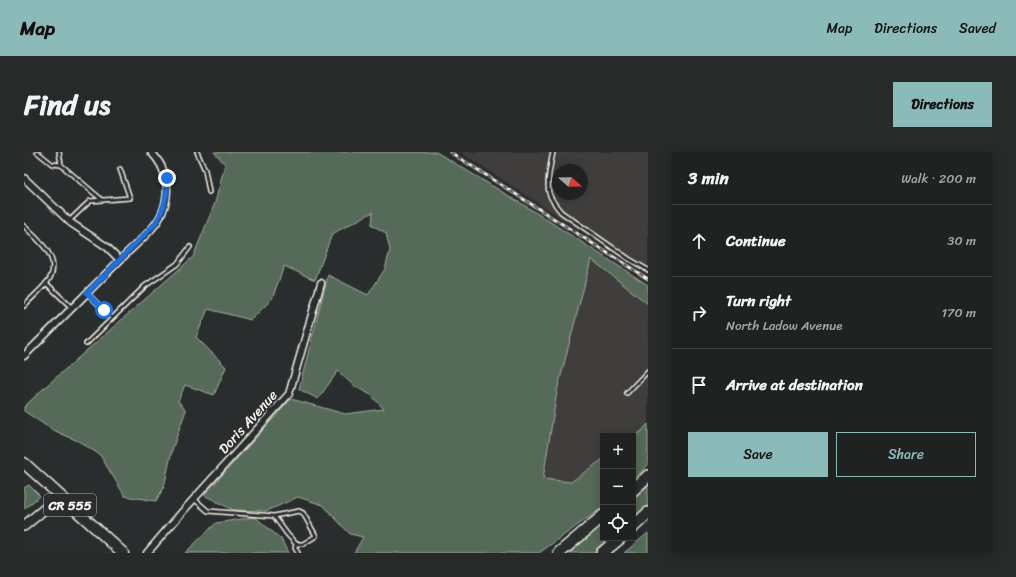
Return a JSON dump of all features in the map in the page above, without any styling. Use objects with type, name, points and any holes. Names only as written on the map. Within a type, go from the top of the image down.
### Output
[{"type":"highway","points":[[636,487],[648,476]]},
{"type":"highway","points":[[636,524],[648,513]]},
{"type":"highway","points":[[559,553],[600,519]]},
{"type":"highway","points":[[602,553],[616,541]]},
{"type":"main road","name":"CR 555","points":[[24,463],[117,551]]},
{"type":"main road","points":[[24,526],[60,496]]},
{"type":"street","points":[[24,356],[120,260],[162,215],[168,192],[167,178],[156,157],[151,152]]},
{"type":"street","points":[[24,178],[69,221],[107,247],[120,260]]},
{"type":"street","name":"Doris Avenue","points":[[147,553],[289,394],[320,283]]},
{"type":"lane","points":[[37,152],[52,164],[61,165],[102,200]]},
{"type":"lane","points":[[59,152],[61,165]]},
{"type":"lane","points":[[197,152],[205,170],[209,192]]},
{"type":"lane","points":[[553,152],[549,176],[549,192],[553,202],[560,212],[629,259],[648,270]]},
{"type":"lane","points":[[69,221],[90,202],[130,198],[120,169]]},
{"type":"lane","points":[[24,226],[48,250],[53,265],[50,278],[24,306]]},
{"type":"lane","points":[[86,344],[145,286],[177,264],[190,247]]},
{"type":"lane","points":[[46,283],[72,308]]},
{"type":"lane","points":[[87,293],[112,318]]},
{"type":"lane","points":[[627,393],[648,371]]},
{"type":"lane","points":[[194,499],[208,511],[274,516],[299,511],[303,512],[316,536],[302,544],[296,544]]},
{"type":"lane","points":[[274,516],[296,544],[295,548],[298,553]]},
{"type":"shaded area","points":[[460,152],[648,152],[648,272],[576,228]]},
{"type":"shaded area","points":[[591,258],[648,304],[648,424],[636,435],[636,433],[600,433],[600,461],[571,482],[543,480],[557,391]]},
{"type":"green space","points":[[214,152],[436,152],[524,205],[648,285],[648,304],[591,259],[557,391],[543,479],[571,482],[600,461],[600,509],[539,553],[354,553],[363,537],[350,534],[323,505],[298,497],[267,511],[233,510],[204,495],[291,399],[345,414],[384,409],[371,395],[354,386],[338,371],[318,399],[299,389],[328,275],[368,295],[385,269],[390,250],[386,233],[372,225],[373,212],[332,234],[315,280],[284,266],[272,299],[251,320],[208,309],[196,337],[226,367],[214,395],[185,385],[178,401],[186,410],[172,450],[164,487],[156,501],[125,496],[100,455],[80,442],[51,429],[24,411],[24,407],[44,388],[193,257],[215,203],[225,164]]},
{"type":"green space","points":[[648,424],[648,465],[636,477],[636,435]]},
{"type":"green space","points":[[648,480],[648,507],[636,519],[636,505],[636,492]]},
{"type":"green space","points":[[29,485],[40,496],[24,509],[24,488]]},
{"type":"green space","points":[[255,517],[281,539],[288,553],[185,553],[216,523]]},
{"type":"green space","points":[[600,524],[600,541],[612,541],[597,553],[565,553]]},
{"type":"green space","points":[[648,533],[648,553],[624,553]]},
{"type":"railway","points":[[450,152],[648,279]]},
{"type":"route","points":[[104,310],[87,293],[162,215],[168,192],[167,178]]}]
